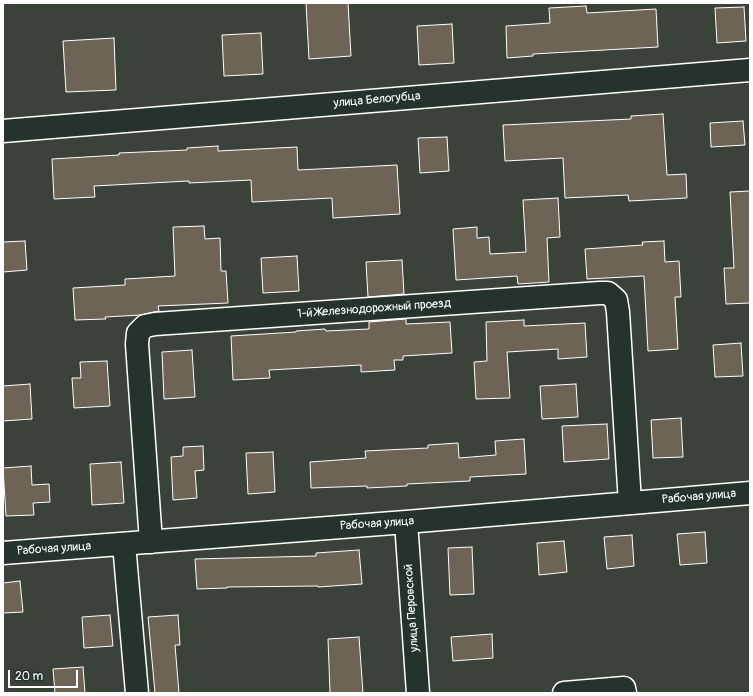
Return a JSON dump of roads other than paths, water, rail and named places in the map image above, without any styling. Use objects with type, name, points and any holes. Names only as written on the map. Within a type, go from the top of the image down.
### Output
[{"type":"street","name":"улица Белогубца","points":[[3,131],[750,70]]},
{"type":"street","name":"1-й Железнодорожный проезд","points":[[151,542],[137,344],[138,332],[145,326],[155,324],[608,293],[616,300],[618,312],[630,503]]},
{"type":"street","name":"Рабочая улица","points":[[3,553],[406,522],[750,493]]},
{"type":"street","name":"улица Перовской","points":[[406,522],[418,693]]},
{"type":"street","points":[[124,544],[137,693]]},
{"type":"street","points":[[564,693],[624,688],[625,693]]}]
